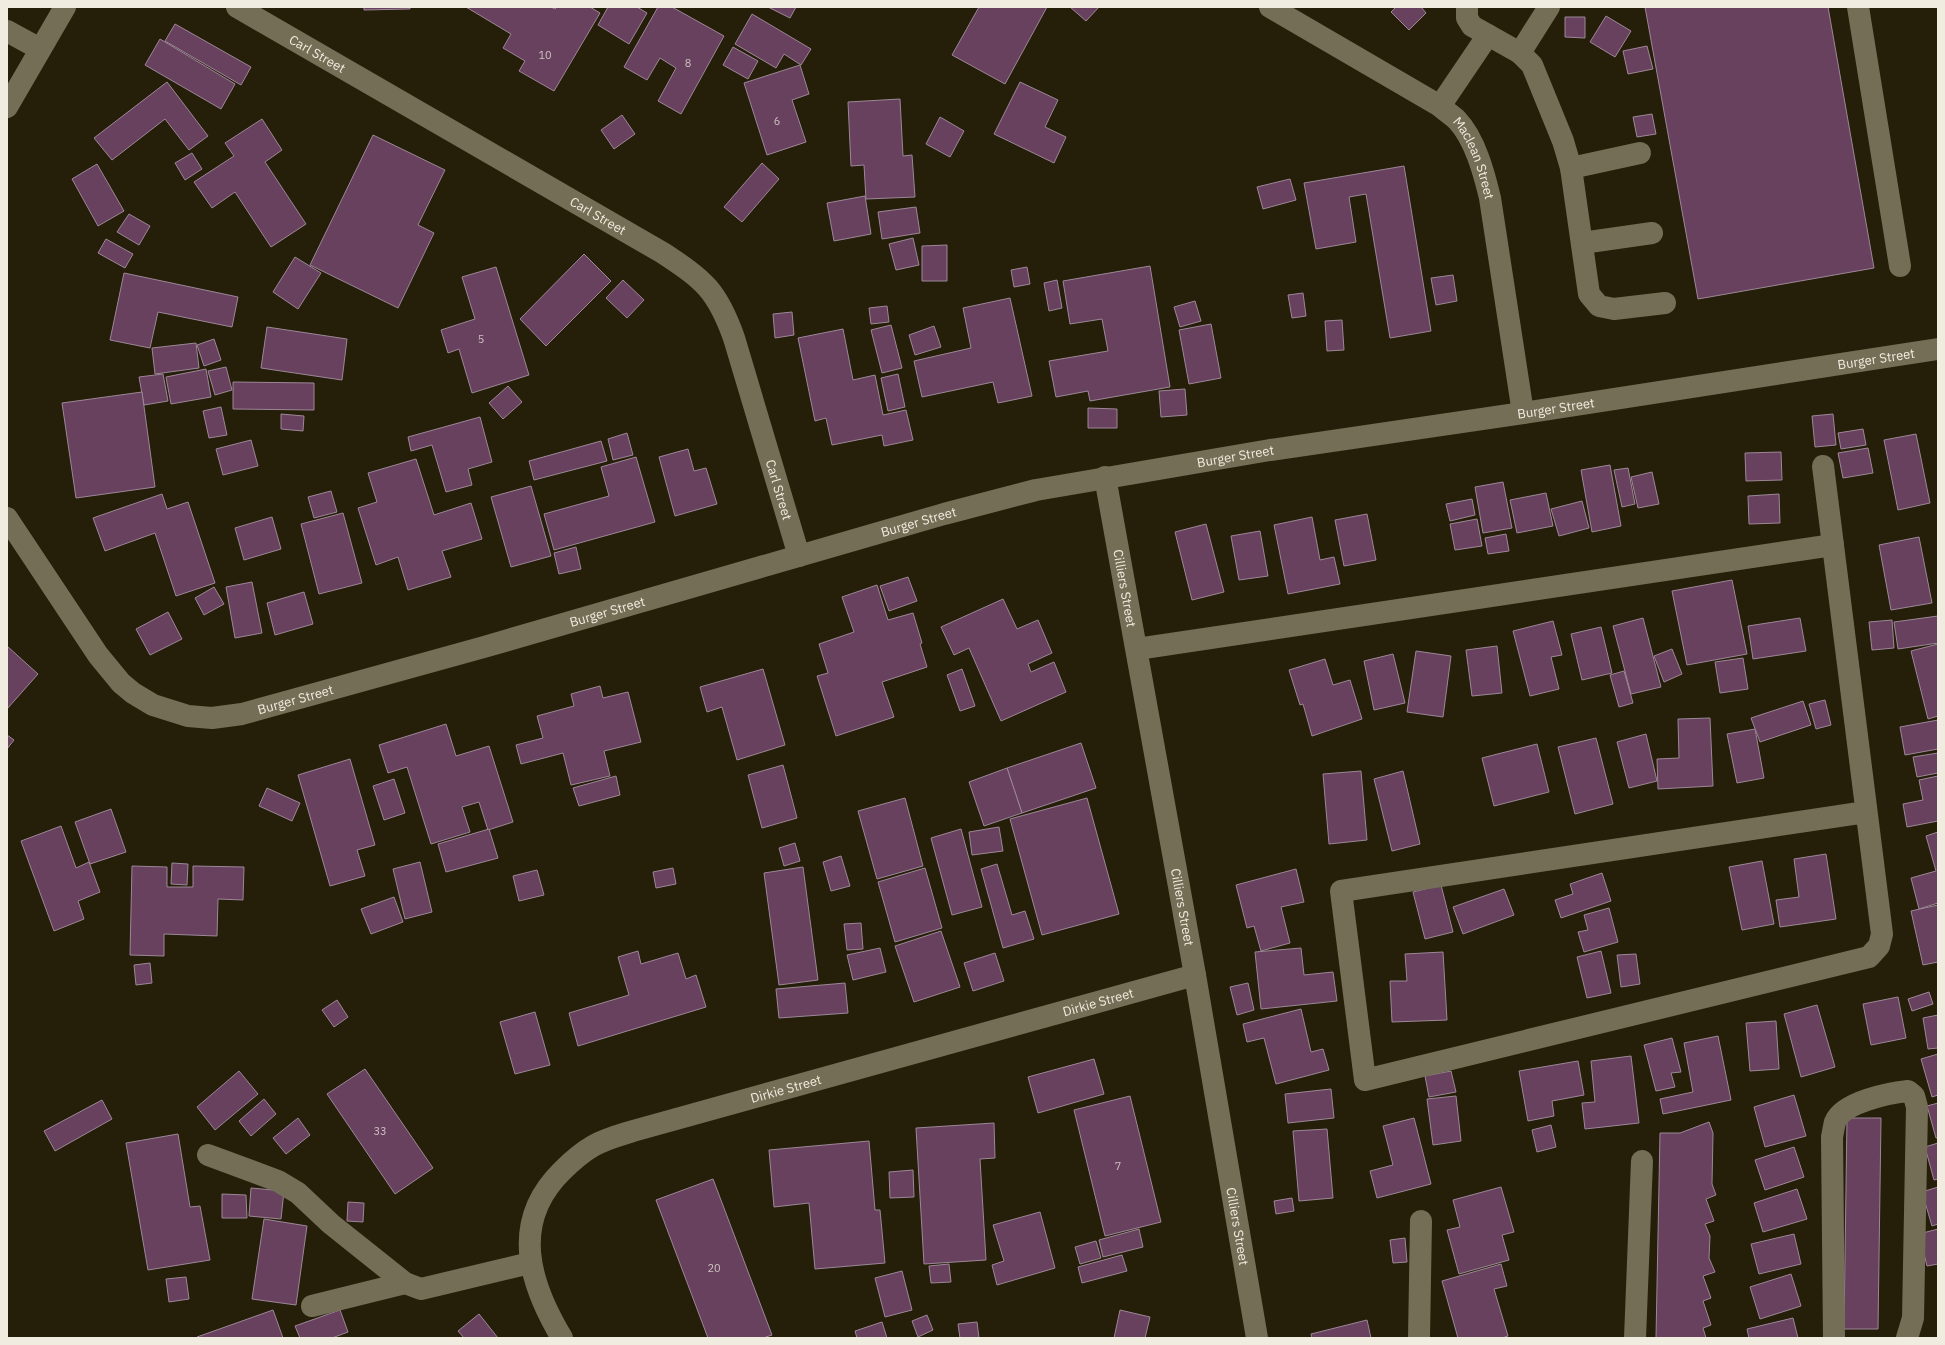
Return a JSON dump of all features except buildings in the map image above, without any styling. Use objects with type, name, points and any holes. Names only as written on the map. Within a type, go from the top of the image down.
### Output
[{"type":"street","points":[[7,107],[65,7]]},
{"type":"street","name":"Carl Street","points":[[237,7],[663,253],[695,274],[713,292],[725,312],[799,556]]},
{"type":"street","name":"Maclean Street","points":[[1270,7],[1440,106],[1458,121],[1482,166],[1490,198],[1523,413]]},
{"type":"street","points":[[1467,7],[1466,18],[1472,26],[1520,52],[1532,65],[1563,141],[1571,168],[1589,294],[1599,306],[1614,309],[1666,303]]},
{"type":"street","points":[[1520,52],[1549,7]]},
{"type":"street","points":[[1858,7],[1900,266]]},
{"type":"street","points":[[7,31],[40,49]]},
{"type":"street","points":[[1440,106],[1488,35]]},
{"type":"street","points":[[1571,168],[1640,153]]},
{"type":"street","points":[[1582,243],[1652,233]]},
{"type":"street","name":"Burger Street","points":[[7,518],[98,655],[121,683],[132,693],[153,705],[188,716],[212,718],[242,714],[944,514],[1036,490],[1270,450],[1523,413],[1938,349]]},
{"type":"street","points":[[1823,466],[1882,934],[1880,946],[1869,956],[1365,1080],[1341,891],[1866,812]]},
{"type":"street","name":"Cilliers Street","points":[[1105,477],[1195,975],[1257,1338]]},
{"type":"street","points":[[1137,649],[1833,545]]},
{"type":"street","name":"Dirkie Street","points":[[562,1338],[549,1316],[537,1289],[530,1263],[529,1248],[533,1217],[541,1195],[554,1179],[576,1157],[594,1146],[633,1131],[1195,975]]},
{"type":"street","points":[[1834,1338],[1832,1137],[1836,1121],[1845,1110],[1865,1101],[1893,1092],[1908,1091],[1914,1096],[1917,1107],[1913,1318],[1907,1338]]},
{"type":"street","points":[[208,1155],[278,1181],[298,1193],[331,1224],[405,1283],[421,1289],[530,1263]]},
{"type":"street","points":[[1635,1338],[1642,1161]]},
{"type":"street","points":[[1419,1338],[1421,1221]]},
{"type":"street","points":[[312,1306],[405,1283]]}]
